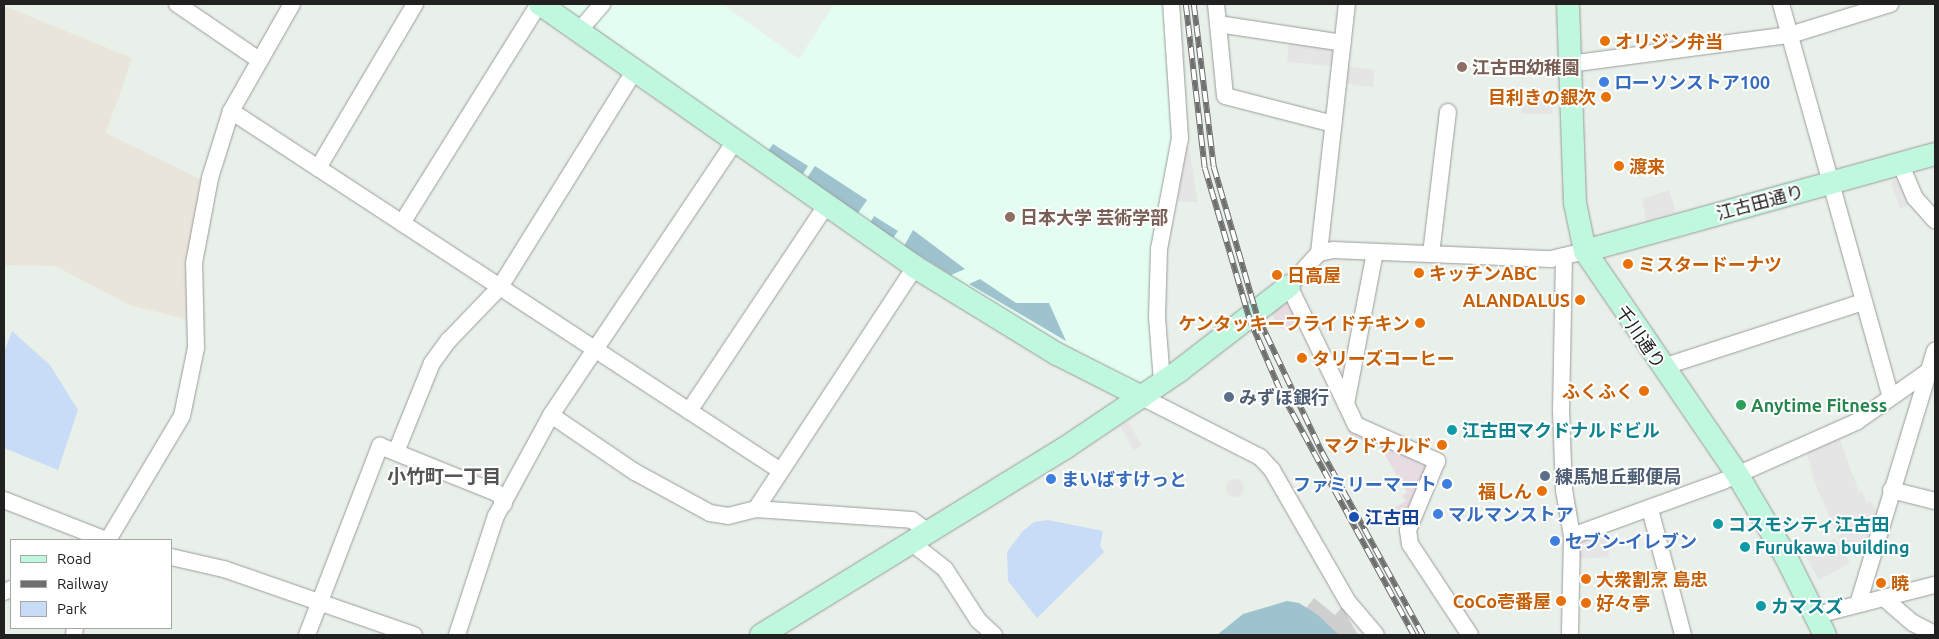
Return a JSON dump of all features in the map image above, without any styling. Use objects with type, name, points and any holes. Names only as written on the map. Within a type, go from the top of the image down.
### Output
[{"type":"street","points":[[177,4],[259,60]]},
{"type":"street","points":[[108,539],[182,416],[196,348],[194,263],[210,178],[231,112],[292,4]]},
{"type":"street","points":[[318,168],[415,4]]},
{"type":"street","points":[[402,223],[539,4],[633,73],[824,207],[914,267],[1057,354],[1260,457],[1272,470],[1348,602],[1375,635]]},
{"type":"street","points":[[578,32],[602,4]]},
{"type":"street","points":[[1162,382],[1157,318],[1159,249],[1180,138],[1171,4]]},
{"type":"street","points":[[1216,4],[1225,96],[1334,124]]},
{"type":"street","points":[[1319,253],[1347,4]]},
{"type":"street","name":"千川通り","points":[[1568,4],[1575,203],[1574,253],[1663,367],[1737,474],[1816,615],[1825,635]]},
{"type":"street","points":[[1781,4],[1833,183],[1863,302],[1891,397]]},
{"type":"street","points":[[1569,64],[1790,35],[1890,4]]},
{"type":"street","points":[[1218,24],[1342,43]]},
{"type":"street","points":[[396,452],[432,363],[449,340],[500,287],[633,73]]},
{"type":"street","points":[[231,112],[781,471]]},
{"type":"street","points":[[1431,254],[1448,112]]},
{"type":"street","points":[[457,635],[496,516],[551,415],[734,143]]},
{"type":"street","name":"江古田通り","points":[[1574,253],[1935,154]]},
{"type":"street","points":[[1900,163],[1915,198],[1935,220]]},
{"type":"street","points":[[689,411],[824,207]]},
{"type":"street","points":[[761,635],[1142,397],[1257,315],[1289,286],[1319,253],[1333,250],[1551,259],[1574,253],[1564,490],[1572,536],[1570,635]]},
{"type":"street","points":[[1346,404],[1375,252]]},
{"type":"street","points":[[756,509],[914,267]]},
{"type":"street","points":[[1289,286],[1356,424],[1436,461],[1408,530],[1410,544],[1470,635]]},
{"type":"street","points":[[1663,367],[1863,302]]},
{"type":"street","points":[[1858,604],[1891,490],[1930,375],[1935,350]]},
{"type":"street","points":[[1572,536],[1650,509],[1737,474],[1856,422],[1891,397],[1930,375]]},
{"type":"street","points":[[551,415],[635,472],[710,513],[728,516],[756,509],[912,520],[920,537],[946,569],[978,620],[994,635]]},
{"type":"street","points":[[307,635],[380,446],[499,494],[504,504]]},
{"type":"street","points":[[1891,490],[1935,501]]},
{"type":"street","points":[[4,500],[104,539]]},
{"type":"street","points":[[1650,509],[1683,635]]},
{"type":"street","points":[[172,557],[224,569],[414,635]]},
{"type":"street","points":[[1816,615],[1935,585]]},
{"type":"street","points":[[1884,598],[1913,623],[1935,634]]},
{"type":"shaded area","points":[[556,4],[594,4],[577,20]]},
{"type":"shaded area","name":"日本大学 芸術学部","points":[[612,4],[722,4],[799,59],[834,4],[1163,4],[1175,146],[1151,380],[1140,385],[1051,336],[895,241],[765,151],[598,29],[597,22]]},
{"type":"shaded area","points":[[4,6],[132,58],[106,133],[204,181],[189,320],[130,305],[55,266],[4,265]]},
{"type":"shaded area","points":[[1289,40],[1335,47],[1332,66],[1287,62]]},
{"type":"shaded area","points":[[1346,66],[1375,70],[1373,87],[1345,84]]},
{"type":"shaded area","points":[[1523,90],[1553,94],[1552,114],[1521,114]]},
{"type":"shaded area","points":[[773,144],[808,166],[803,174],[768,151]]},
{"type":"shaded area","points":[[1185,148],[1189,148],[1198,202],[1178,202]]},
{"type":"shaded area","points":[[815,166],[867,200],[858,213],[807,178]]},
{"type":"shaded area","points":[[1897,180],[1911,204],[1900,209],[1891,182]]},
{"type":"shaded area","points":[[1669,190],[1676,212],[1646,221],[1642,199]]},
{"type":"shaded area","points":[[874,216],[898,231],[893,238],[870,223]]},
{"type":"shaded area","points":[[913,230],[965,269],[951,275],[904,246]]},
{"type":"shaded area","points":[[980,279],[1016,303],[1049,303],[1066,341],[969,284]]},
{"type":"shaded area","points":[[1285,299],[1295,304],[1302,319],[1299,326],[1289,330],[1279,328],[1272,313]]},
{"type":"shaded area","points":[[1128,422],[1142,445],[1134,450],[1120,426]]},
{"type":"shaded area","points":[[1355,427],[1425,462],[1429,471],[1403,522],[1395,507],[1406,501],[1402,496],[1407,492],[1378,444],[1362,440],[1355,444],[1348,431]]},
{"type":"shaded area","points":[[1839,437],[1859,492],[1862,491],[1867,503],[1871,501],[1880,518],[1866,557],[1843,549],[1815,483],[1806,450]]},
{"type":"shaded area","points":[[1231,479],[1239,479],[1244,484],[1242,495],[1231,497],[1226,492],[1226,484]]},
{"type":"shaded area","points":[[1608,531],[1609,557],[1578,559],[1576,547],[1582,538]]},
{"type":"shaded area","points":[[1835,538],[1850,563],[1819,580],[1805,555]]},
{"type":"shaded area","points":[[1314,598],[1335,615],[1342,607],[1358,635],[1284,635]]},
{"type":"shaded area","points":[[1287,601],[1299,603],[1318,615],[1339,635],[1217,635],[1243,614]]},
{"type":"green space","points":[[12,331],[50,365],[78,410],[58,470],[4,448],[4,352]]},
{"type":"green space","points":[[1048,520],[1103,531],[1100,546],[1104,552],[1037,618],[1008,581],[1007,552],[1022,532],[1034,522]]},
{"type":"railway","points":[[1186,4],[1205,168],[1250,320],[1282,394],[1414,635]]},
{"type":"railway","points":[[1194,4],[1214,167],[1257,315],[1322,452],[1423,635]]},
{"type":"place","name":"オリジン弁当","points":[[1605,41]]},
{"type":"place","name":"江古田幼稚園","points":[[1462,67]]},
{"type":"place","name":"ローソンストア100","points":[[1604,82]]},
{"type":"place","name":"目利きの銀次","points":[[1606,97]]},
{"type":"place","name":"渡来","points":[[1619,166]]},
{"type":"place","name":"日本大学 芸術学部","points":[[1010,217]]},
{"type":"place","name":"ミスタードーナツ","points":[[1628,264]]},
{"type":"place","name":"キッチンABC","points":[[1419,273]]},
{"type":"place","name":"日高屋","points":[[1277,275]]},
{"type":"place","name":"ALANDALUS","points":[[1580,300]]},
{"type":"place","name":"ケンタッキーフライドチキン","points":[[1420,323]]},
{"type":"place","name":"タリーズコーヒー","points":[[1302,358]]},
{"type":"place","name":"ふくふく","points":[[1644,391]]},
{"type":"place","name":"みずほ銀行","points":[[1229,397]]},
{"type":"place","name":"Anytime Fitness","points":[[1741,405]]},
{"type":"place","name":"江古田マクドナルドビル","points":[[1452,430]]},
{"type":"place","name":"マクドナルド","points":[[1442,445]]},
{"type":"place","name":"練馬旭丘郵便局","points":[[1545,476]]},
{"type":"place","name":"まいばすけっと","points":[[1051,479]]},
{"type":"place","name":"ファミリーマート","points":[[1447,484]]},
{"type":"place","name":"福しん","points":[[1542,491]]},
{"type":"place","name":"マルマンストア","points":[[1438,514]]},
{"type":"place","name":"江古田","points":[[1354,517]]},
{"type":"place","name":"コスモシティ江古田","points":[[1718,524]]},
{"type":"place","name":"セブン-イレブン","points":[[1555,541]]},
{"type":"place","name":"Furukawa building","points":[[1745,547]]},
{"type":"place","name":"大衆割烹 島忠","points":[[1586,579]]},
{"type":"place","name":"暁","points":[[1881,583]]},
{"type":"place","name":"CoCo壱番屋","points":[[1561,601]]},
{"type":"place","name":"好々亭","points":[[1586,603]]},
{"type":"place","name":"カマスズ","points":[[1761,606]]},
{"type":"district","name":"小竹町一丁目","points":[[444,477]]}]
